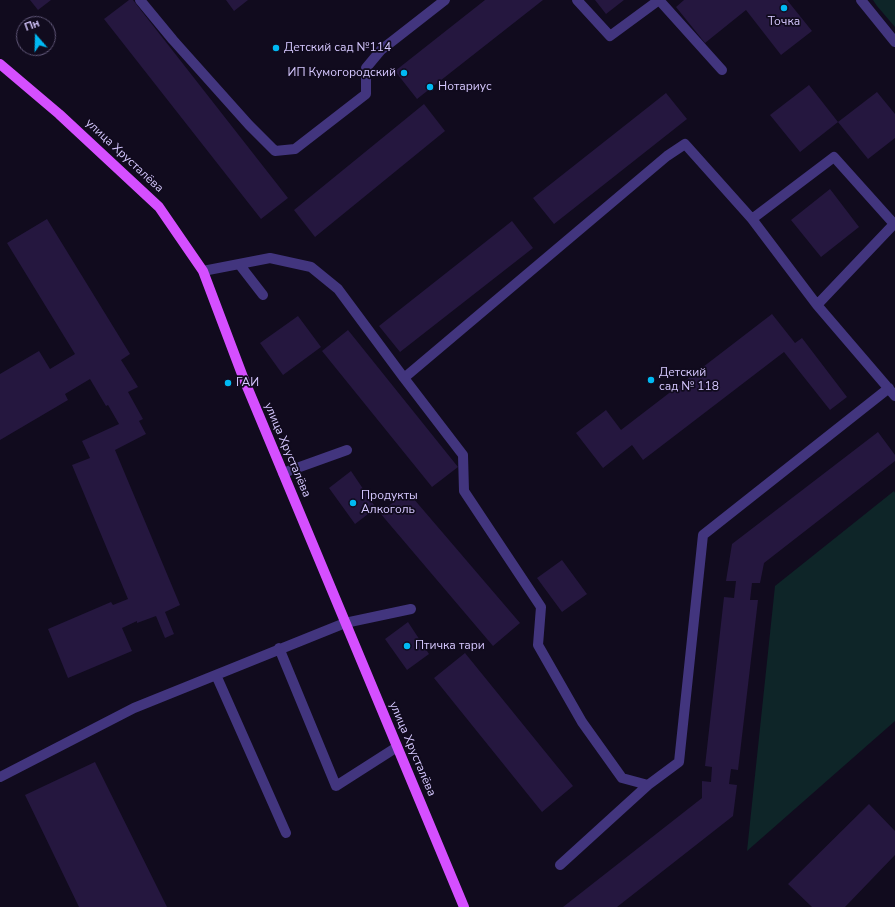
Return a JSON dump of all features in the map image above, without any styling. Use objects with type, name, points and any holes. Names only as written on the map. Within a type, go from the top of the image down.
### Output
[{"type":"main road","name":"улица Хрусталёва","points":[[0,64],[60,114],[158,207],[203,271],[243,377],[464,907]]},
{"type":"street","points":[[140,0],[172,40],[249,125],[276,151],[295,149],[366,94],[366,68],[381,50],[445,0]]},
{"type":"street","points":[[577,0],[610,36],[659,0],[722,70]]},
{"type":"street","points":[[861,0],[895,42]]},
{"type":"street","points":[[404,378],[666,156],[685,144],[752,219],[817,305],[892,392],[703,535],[679,762],[648,785],[560,865]]},
{"type":"street","points":[[752,219],[834,157],[894,223],[817,305]]},
{"type":"street","points":[[203,271],[270,258],[311,267],[338,289],[463,455],[464,491],[541,607],[538,645],[582,722],[622,778],[648,785]]},
{"type":"street","points":[[239,264],[263,295]]},
{"type":"street","points":[[283,473],[347,450]]},
{"type":"street","points":[[0,777],[134,708],[280,648],[345,623],[411,609]]},
{"type":"street","points":[[280,648],[336,786],[397,747]]},
{"type":"street","points":[[216,675],[286,834]]},
{"type":"green space","points":[[873,0],[895,0],[895,27],[877,6]]},
{"type":"green space","points":[[894,491],[895,721],[747,851],[775,586]]},
{"type":"building","points":[[30,0],[51,0],[38,10]]},
{"type":"building","points":[[129,0],[133,0],[288,198],[261,219],[104,19]]},
{"type":"building","points":[[226,0],[248,0],[234,11]]},
{"type":"building","points":[[485,0],[543,0],[417,99],[395,71]]},
{"type":"building","points":[[595,0],[624,0],[606,14]]},
{"type":"building","points":[[684,0],[787,0],[812,31],[781,55],[746,10],[705,43],[676,7]]},
{"type":"building","points":[[809,85],[838,122],[800,152],[770,115]]},
{"type":"building","points":[[877,92],[895,114],[895,138],[868,159],[838,122]]},
{"type":"building","points":[[666,93],[687,119],[554,224],[533,198]]},
{"type":"building","points":[[424,104],[445,131],[315,237],[294,210]]},
{"type":"building","points":[[830,189],[859,227],[821,257],[791,220]]},
{"type":"building","points":[[47,219],[130,354],[121,360],[138,387],[128,392],[143,419],[139,421],[146,434],[115,450],[180,605],[165,612],[174,634],[165,638],[156,616],[137,623],[137,621],[122,628],[132,651],[68,678],[48,629],[111,602],[113,605],[128,599],[72,465],[90,458],[82,441],[119,424],[90,379],[65,394],[68,400],[0,440],[0,374],[39,351],[50,369],[75,354],[7,243]]},
{"type":"building","points":[[512,221],[533,248],[400,352],[379,326]]},
{"type":"building","points":[[772,314],[795,343],[802,338],[847,397],[830,410],[784,352],[643,460],[632,445],[603,468],[576,433],[606,410],[621,430]]},
{"type":"building","points":[[298,316],[321,347],[283,375],[260,343]]},
{"type":"building","points":[[348,330],[458,467],[432,487],[322,351]]},
{"type":"building","points":[[878,432],[895,455],[895,461],[764,563],[760,583],[752,583],[750,600],[758,600],[738,770],[731,769],[729,784],[737,785],[733,816],[617,907],[563,907],[702,798],[702,781],[711,782],[712,767],[705,766],[724,597],[734,598],[736,581],[726,581],[732,544]]},
{"type":"building","points":[[351,471],[376,508],[355,524],[329,488]]},
{"type":"building","points":[[407,491],[520,623],[493,646],[380,513]]},
{"type":"building","points":[[562,560],[587,594],[562,612],[537,578]]},
{"type":"building","name":"Птичка тари","points":[[408,622],[429,654],[407,670],[385,639]]},
{"type":"building","points":[[465,653],[573,786],[542,812],[434,678]]},
{"type":"building","points":[[95,762],[167,907],[79,907],[25,795]]},
{"type":"building","points":[[869,804],[895,831],[895,855],[845,907],[812,907],[788,884]]},
{"type":"place","name":"Точка","points":[[784,8]]},
{"type":"place","name":"Детский сад №114","points":[[276,48]]},
{"type":"place","name":"ИП Кумогородский","points":[[404,73]]},
{"type":"place","name":"Нотариус","points":[[430,87]]},
{"type":"place","name":"Детский сад № 118","points":[[651,380]]},
{"type":"place","name":"ГАИ","points":[[228,383]]},
{"type":"place","name":"Продукты Алкоголь","points":[[353,503]]},
{"type":"place","name":"Птичка тари","points":[[407,646]]}]
